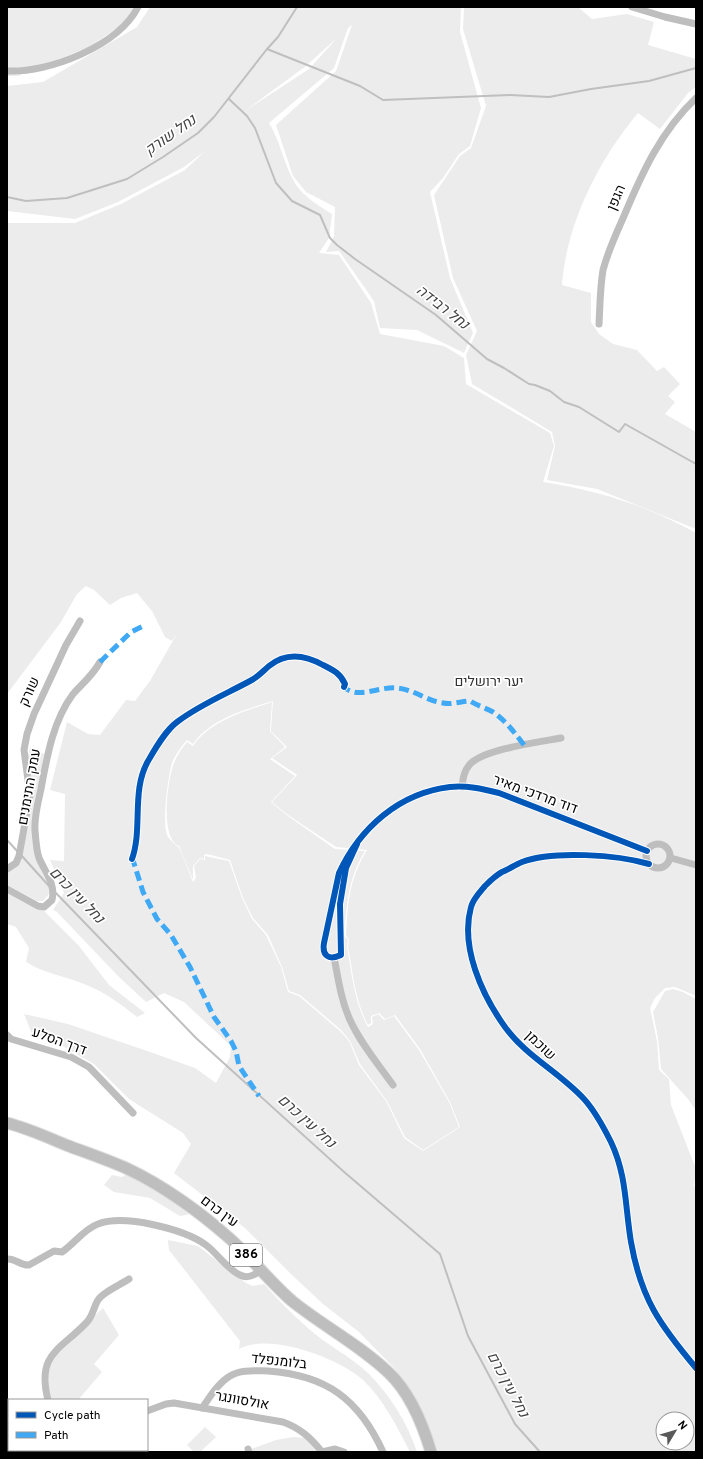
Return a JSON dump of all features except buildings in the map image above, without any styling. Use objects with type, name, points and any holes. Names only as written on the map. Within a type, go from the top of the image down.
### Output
[{"type":"main road","name":"עין כרם","points":[[7,1123],[127,1169],[147,1179],[192,1209],[227,1236],[260,1271],[309,1315],[362,1350],[390,1373],[407,1397],[426,1436],[431,1452]]},
{"type":"street","points":[[7,71],[36,68],[68,59],[91,50],[104,43],[125,26],[138,7]]},
{"type":"street","points":[[632,7],[696,24]]},
{"type":"street","name":"הגפן","points":[[599,324],[601,288],[605,262],[635,189],[662,137],[696,98]]},
{"type":"street","name":"שורק","points":[[7,870],[16,863],[19,856],[30,795],[24,750],[27,734],[34,714],[62,652],[80,621]]},
{"type":"street","name":"עמק התימנים","points":[[7,889],[38,906],[44,907],[52,900],[54,892],[53,885],[39,857],[36,837],[35,824],[42,782],[53,734],[60,716],[73,694],[94,674],[100,662]]},
{"type":"street","points":[[462,787],[464,773],[470,764],[487,754],[561,738]]},
{"type":"street","name":"דוד מרדכי מאיר","points":[[357,844],[346,868],[340,904],[341,955],[334,957],[325,955],[323,951],[324,943],[339,873],[357,844],[373,822],[401,803],[435,790],[450,787],[462,787],[498,793],[647,851]]},
{"type":"street","points":[[660,844],[669,850],[670,858],[664,867],[656,868],[649,864],[646,858],[647,851],[652,845],[660,844]]},
{"type":"street","name":"שוכמן","points":[[649,864],[588,855],[555,856],[523,861],[499,873],[475,897],[471,906],[468,924],[470,947],[474,965],[484,989],[505,1027],[531,1056],[584,1099],[610,1142],[624,1176],[631,1241],[641,1284],[661,1324],[696,1368]]},
{"type":"street","points":[[670,858],[696,865]]},
{"type":"street","points":[[334,957],[339,984],[350,1020],[365,1047],[393,1085]]},
{"type":"street","name":"דרך הסלע","points":[[7,1035],[11,1039],[71,1057],[89,1067],[133,1113]]},
{"type":"street","points":[[7,1259],[11,1259],[25,1266],[29,1265],[54,1251],[62,1252],[98,1224],[118,1221],[152,1225],[192,1237],[206,1245],[240,1275],[248,1276],[260,1271]]},
{"type":"street","points":[[48,1399],[46,1369],[51,1357],[62,1344],[88,1321],[98,1299],[103,1294],[128,1279]]},
{"type":"street","name":"בלומנפלד","points":[[202,1408],[224,1380],[237,1372],[257,1371],[301,1375],[322,1383],[343,1396],[370,1428],[383,1452]]},
{"type":"street","name":"אולסוונגר","points":[[148,1411],[161,1405],[174,1403],[292,1425],[307,1434],[322,1452]]},
{"type":"street","points":[[322,1452],[335,1449],[344,1452]]},
{"type":"green space","points":[[7,7],[136,7],[122,25],[89,47],[18,76],[7,76]]},
{"type":"green space","name":"יער ירושלים","points":[[150,7],[461,7],[460,32],[481,108],[470,146],[459,154],[443,178],[430,192],[450,278],[473,333],[464,353],[417,330],[380,328],[374,301],[339,251],[326,252],[334,236],[335,207],[306,192],[293,176],[276,125],[336,71],[352,25],[348,28],[334,68],[269,123],[278,141],[292,178],[298,187],[310,200],[332,214],[329,238],[319,253],[339,255],[371,303],[380,334],[444,346],[464,358],[466,384],[550,433],[554,446],[543,482],[563,485],[622,500],[678,523],[696,533],[696,996],[675,987],[665,988],[655,998],[650,1008],[657,1041],[659,1070],[669,1079],[671,1105],[696,1169],[694,1186],[696,1189],[696,1452],[438,1452],[416,1402],[394,1368],[359,1332],[323,1304],[245,1228],[174,1173],[191,1144],[183,1133],[129,1099],[94,1064],[50,1039],[32,1034],[24,1014],[68,1024],[195,1068],[216,1083],[230,1057],[231,1046],[184,1002],[164,993],[146,1002],[118,976],[57,912],[53,910],[64,893],[50,860],[64,861],[65,794],[50,790],[67,722],[88,734],[100,735],[126,700],[135,701],[150,681],[178,632],[172,641],[165,637],[152,611],[137,593],[121,598],[110,605],[94,590],[86,586],[77,594],[61,622],[7,694],[7,223],[75,223],[121,204],[185,170],[205,151],[184,167],[118,202],[75,219],[7,211],[7,86],[43,82],[137,27]],"holes":[[[338,37],[309,69],[245,111],[306,66]],[[273,701],[271,731],[287,747],[272,758],[297,775],[272,802],[288,815],[336,847],[367,850],[356,871],[350,891],[346,935],[349,940],[348,947],[355,987],[364,1016],[368,1025],[371,1023],[371,1016],[379,1013],[385,1019],[395,1015],[420,1049],[450,1102],[460,1127],[423,1151],[404,1138],[386,1101],[359,1065],[349,1041],[340,1031],[299,996],[288,992],[281,967],[266,935],[252,919],[242,898],[229,861],[205,856],[205,860],[200,859],[194,866],[196,878],[193,882],[179,848],[167,835],[165,810],[169,778],[172,763],[180,748],[187,740],[193,744],[200,735],[229,716]]]},
{"type":"green space","points":[[464,7],[578,7],[592,19],[627,14],[654,22],[648,45],[696,59],[696,87],[688,93],[660,129],[638,113],[610,151],[587,194],[578,216],[570,239],[562,285],[591,293],[591,322],[599,334],[613,344],[637,350],[657,371],[664,367],[680,384],[668,396],[675,402],[665,414],[696,432],[696,529],[597,489],[547,480],[555,446],[552,432],[472,384],[466,355],[477,331],[453,278],[434,195],[460,156],[471,148],[486,106],[463,29]]},
{"type":"green space","points":[[272,702],[270,731],[285,747],[270,759],[295,776],[271,802],[288,816],[335,849],[365,851],[355,871],[349,892],[344,935],[348,940],[347,947],[354,988],[363,1017],[368,1027],[373,1024],[372,1017],[378,1014],[384,1020],[394,1016],[419,1050],[449,1102],[459,1127],[423,1150],[405,1137],[387,1101],[360,1064],[350,1041],[341,1030],[300,995],[289,991],[282,967],[268,935],[253,918],[243,898],[230,860],[207,854],[204,855],[204,859],[200,858],[193,866],[193,880],[179,846],[173,841],[169,832],[167,807],[169,781],[175,760],[185,744],[187,742],[193,746],[200,737],[218,723],[240,713]]},
{"type":"green space","points":[[30,747],[44,754],[32,830],[49,885],[49,894],[43,901],[37,901],[7,885],[7,872],[17,865],[33,794],[28,756]]},
{"type":"green space","points":[[7,892],[44,911],[79,946],[109,985],[145,1013],[137,1017],[98,990],[77,981],[47,972],[26,962],[29,948],[16,927],[7,924]]},
{"type":"green space","points":[[673,989],[683,992],[696,999],[696,1111],[688,1099],[661,1069],[658,1038],[653,1012],[665,991]]},
{"type":"green space","points":[[127,1174],[148,1185],[190,1214],[180,1216],[150,1198],[114,1192],[104,1185],[112,1175],[122,1177]]},
{"type":"green space","points":[[168,1240],[198,1246],[246,1283],[253,1286],[264,1284],[309,1329],[361,1367],[376,1381],[391,1400],[403,1420],[417,1452],[410,1452],[390,1414],[371,1388],[363,1380],[338,1363],[303,1350],[285,1346],[267,1344],[252,1345],[239,1349],[240,1341],[169,1250]]},
{"type":"green space","points":[[103,1308],[119,1335],[94,1364],[102,1372],[79,1399],[50,1399],[48,1382],[49,1371],[55,1354]]},
{"type":"green space","points":[[205,1427],[216,1437],[200,1452],[194,1452],[187,1445]]},
{"type":"green space","points":[[293,1437],[307,1438],[317,1452],[253,1452],[251,1449],[276,1440]]},
{"type":"waterway","name":"נחל שורק","points":[[7,197],[26,201],[67,198],[127,179],[163,157],[198,133],[214,117],[278,37],[297,7]]},
{"type":"waterway","points":[[267,49],[360,86],[383,100],[510,95],[549,97],[591,89],[649,81],[696,68]]},
{"type":"waterway","name":"נחל רבידה","points":[[229,99],[247,116],[255,128],[276,183],[292,201],[320,215],[330,238],[337,245],[436,315],[487,359],[529,384],[550,391],[564,402],[579,407],[619,432],[625,424],[696,464]]},
{"type":"waterway","name":"נחל עין כרם","points":[[7,283],[7,300]]},
{"type":"waterway","name":"נחל עין כרם","points":[[7,840],[18,852]]},
{"type":"waterway","name":"נחל עין כרם","points":[[21,855],[49,886]]},
{"type":"waterway","name":"נחל עין כרם","points":[[55,892],[196,1038],[343,1171],[440,1254],[468,1336],[515,1424],[540,1452]]},
{"type":"marked path","points":[[100,662],[131,632],[143,626]]},
{"type":"marked path","points":[[345,684],[344,687],[350,691],[362,693],[397,688],[409,690],[437,702],[450,704],[470,701],[498,715],[510,727],[524,745]]},
{"type":"marked path","points":[[132,857],[143,892],[157,919],[171,935],[190,967],[214,1017],[231,1041],[236,1051],[239,1066],[259,1096]]},
{"type":"cycle path","points":[[132,859],[137,835],[138,797],[143,773],[148,761],[161,740],[168,730],[177,722],[203,705],[258,676],[275,662],[289,657],[296,656],[309,659],[336,672],[345,684],[344,687]]},
{"type":"cycle path","points":[[357,844],[346,868],[340,904],[341,955],[329,957],[325,954],[324,943],[339,873],[348,857],[358,841],[383,815],[398,805],[431,791],[450,787],[468,787],[499,793],[647,851]]},
{"type":"cycle path","points":[[649,864],[620,858],[586,855],[551,856],[535,858],[522,862],[495,876],[475,898],[471,907],[468,922],[468,938],[475,970],[481,986],[505,1027],[523,1047],[584,1099],[596,1114],[611,1142],[623,1179],[631,1242],[635,1262],[646,1296],[662,1324],[696,1368]]}]
